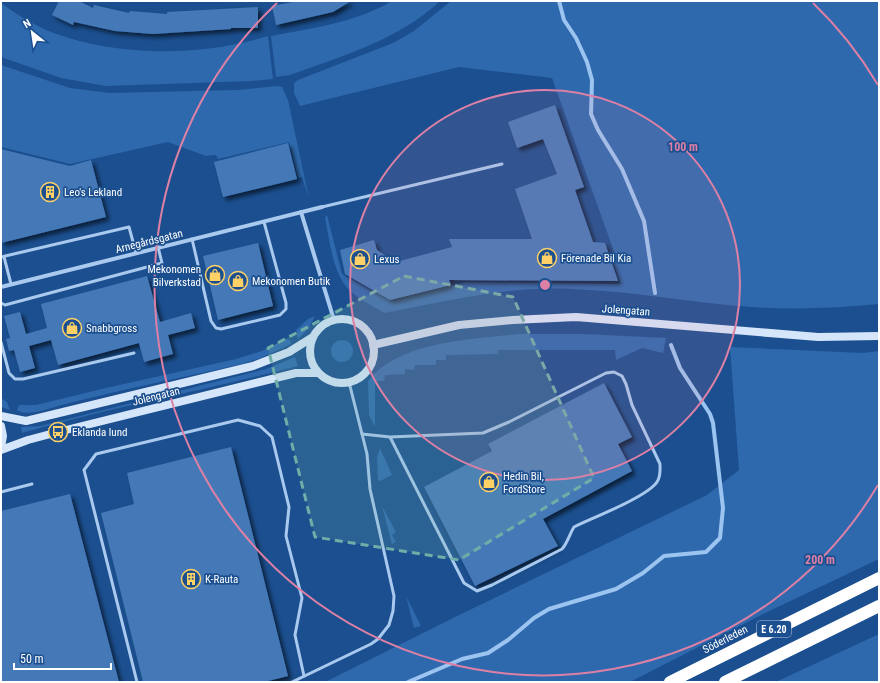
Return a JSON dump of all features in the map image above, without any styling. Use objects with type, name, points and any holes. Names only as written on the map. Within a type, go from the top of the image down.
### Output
[{"type":"highway","name":"Söderleden","points":[[670,682],[879,578]]},
{"type":"highway","name":"E 6.20","points":[[725,682],[879,606]]},
{"type":"street","name":"Arnegårdsgatan","points":[[1,287],[264,222],[322,206]]},
{"type":"street","points":[[301,212],[334,320]]},
{"type":"street","name":"Jolengatan","points":[[373,345],[459,325],[513,320],[576,317],[818,337],[879,336]]},
{"type":"street","points":[[334,320],[347,320],[359,324],[368,333],[373,345],[373,357],[369,368],[360,377],[350,382],[332,382],[318,373],[310,356],[313,337],[322,326],[334,320]]},
{"type":"street","name":"Jolengatan","points":[[1,416],[26,421],[253,366],[289,352],[313,337]]},
{"type":"street","name":"Jolengatan","points":[[1,449],[50,434],[296,373],[318,373]]},
{"type":"street","points":[[1,426],[3,436],[1,449]]},
{"type":"lane","name":"Arnegårdsgatan","points":[[322,206],[502,164]]},
{"type":"lane","points":[[192,239],[212,321],[216,328],[221,329],[280,315],[286,309],[286,303],[264,222]]},
{"type":"lane","points":[[11,284],[2,257],[129,227],[136,253]]},
{"type":"lane","points":[[1,303],[5,305],[162,263],[158,247]]},
{"type":"lane","points":[[1,342],[9,373],[15,379],[23,379],[134,353]]},
{"type":"lane","points":[[362,434],[390,437],[483,433],[606,373],[614,372],[622,376],[626,384],[632,405],[660,464],[660,473],[656,483],[646,492],[574,527],[569,534],[567,543],[562,549],[499,582],[477,591],[464,583],[390,437]]},
{"type":"lane","points":[[292,682],[371,644],[384,633],[392,617],[394,604],[393,586],[370,489],[367,454],[350,382]]},
{"type":"lane","points":[[137,682],[84,470],[96,454],[238,420],[260,426],[272,437],[289,507],[286,536],[302,598],[295,635],[304,676]]},
{"type":"lane","points":[[1,492],[32,484]]},
{"type":"highlighted area","points":[[404,276],[513,297],[594,478],[459,560],[315,537],[268,348]]},
{"type":"shaded area","points":[[392,1],[440,1],[424,15],[407,26],[369,46],[290,75],[276,77],[271,36],[348,20],[363,15]]},
{"type":"shaded area","points":[[451,1],[879,1],[879,304],[848,307],[768,308],[594,290],[547,289],[477,295],[384,313],[358,297],[344,284],[335,266],[325,218],[327,215],[342,274],[391,301],[466,282],[621,284],[613,262],[617,260],[552,78],[459,67],[300,106],[294,93],[294,83],[298,80],[393,43],[414,31]]},
{"type":"shaded area","points":[[1,3],[25,19],[51,32],[76,40],[131,50],[187,51],[242,43],[268,36],[273,79],[106,86],[61,78],[1,57]]},
{"type":"shaded area","points":[[1,65],[70,88],[110,93],[237,90],[278,86],[282,87],[288,100],[309,199],[302,177],[298,178],[289,142],[218,159],[216,155],[206,156],[168,142],[70,164],[1,147]]},
{"type":"shaded area","points":[[315,316],[309,328],[298,339],[296,330],[308,319]]},
{"type":"shaded area","points":[[519,334],[583,334],[666,338],[663,353],[642,348],[616,360],[615,350],[498,350],[498,354],[446,355],[446,360],[436,360],[436,365],[415,365],[414,370],[405,369],[405,374],[385,375],[384,381],[375,381],[375,427],[369,415],[368,381],[381,368],[398,357],[438,344]]},
{"type":"shaded area","points":[[286,339],[290,340],[291,344],[261,358],[242,364],[104,395],[37,412],[26,413],[17,410],[19,405],[36,405],[236,359],[262,351]]},
{"type":"shaded area","points":[[342,340],[346,341],[352,347],[352,355],[346,361],[342,362],[338,361],[332,355],[331,351],[332,347],[338,341]]},
{"type":"shaded area","points":[[730,347],[863,353],[879,351],[879,559],[761,615],[630,682],[325,682],[453,618],[707,495],[739,470]]},
{"type":"shaded area","points":[[295,357],[298,366],[91,415],[22,433],[21,427],[40,426],[266,369]]},
{"type":"shaded area","points":[[1,398],[7,402],[10,410],[1,407]]},
{"type":"shaded area","points":[[380,448],[392,475],[380,481],[378,480],[377,457]]},
{"type":"shaded area","points":[[382,506],[396,532],[392,535],[396,542],[392,544]]},
{"type":"shaded area","points":[[406,596],[421,626],[414,628]]},
{"type":"shaded area","points":[[879,634],[879,682],[775,682],[780,680]]},
{"type":"building","points":[[59,1],[79,1],[93,8],[94,5],[129,13],[130,11],[167,14],[167,12],[258,7],[258,28],[231,28],[153,34],[115,31],[74,22],[73,25],[52,15]]},
{"type":"building","points":[[298,1],[351,1],[333,12],[276,25],[272,6]]},
{"type":"building","points":[[555,105],[584,187],[575,190],[593,242],[605,243],[618,281],[449,280],[451,285],[390,300],[345,274],[340,250],[374,240],[377,250],[396,262],[452,247],[449,239],[532,239],[515,189],[557,174],[543,139],[517,148],[508,122]]},
{"type":"building","points":[[288,143],[297,179],[223,197],[214,162]]},
{"type":"building","name":"Leo's Lekland","points":[[1,149],[70,166],[91,160],[106,217],[1,243]]},
{"type":"building","name":"Mekonomen Butik","points":[[258,243],[273,306],[218,320],[203,256]]},
{"type":"building","points":[[147,276],[160,322],[191,313],[195,328],[168,335],[173,354],[144,362],[139,343],[58,365],[51,340],[29,346],[35,368],[20,372],[14,350],[9,351],[6,339],[10,338],[4,316],[20,312],[26,334],[47,328],[41,304]]},
{"type":"building","points":[[604,383],[632,437],[618,444],[632,471],[543,519],[558,546],[475,586],[424,487],[492,451],[488,444]]},
{"type":"building","name":"K-Rauta","points":[[231,447],[288,676],[264,682],[143,682],[101,513],[134,504],[127,473]]},
{"type":"building","points":[[70,494],[119,682],[1,682],[1,511]]},
{"type":"waterway","points":[[559,1],[564,20],[576,38],[587,62],[592,80],[591,114],[598,130],[622,169],[644,221],[655,293]]},
{"type":"waterway","points":[[408,682],[462,659],[488,653],[508,640],[534,618],[549,609],[616,589],[643,573],[664,556],[706,552],[720,538],[723,508],[713,423],[710,414],[680,368],[671,345]]},
{"type":"place","name":"Leo's Lekland","points":[[50,192]]},
{"type":"place","name":"Förenade Bil Kia","points":[[547,258]]},
{"type":"place","name":"Lexus","points":[[360,259]]},
{"type":"place","name":"Mekonomen Bilverkstad","points":[[215,275]]},
{"type":"place","name":"Mekonomen Butik","points":[[238,281]]},
{"type":"place","name":"Snabbgross","points":[[72,328]]},
{"type":"place","name":"Eklanda lund","points":[[58,432]]},
{"type":"place","name":"Hedin Bil, FordStore","points":[[489,482]]},
{"type":"place","name":"K-Rauta","points":[[191,579]]}]
